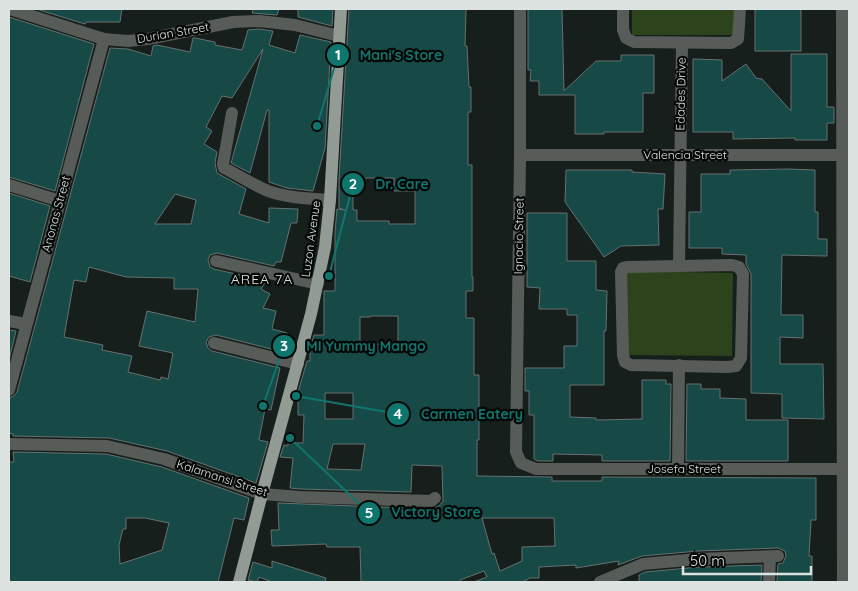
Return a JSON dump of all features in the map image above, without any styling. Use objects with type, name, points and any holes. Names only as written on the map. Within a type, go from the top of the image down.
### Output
[{"type":"main road","name":"Luzon Avenue","points":[[239,582],[298,364],[325,248],[330,200],[340,9]]},
{"type":"street","name":"Durian Street","points":[[10,9],[104,39],[128,41],[148,39],[233,22],[259,21],[295,26],[339,36]]},
{"type":"street","name":"Ignacio Street","points":[[520,9],[516,452],[521,463]]},
{"type":"street","name":"Edades Drive","points":[[623,9],[623,30],[626,38],[634,42],[682,43],[731,43],[738,39],[740,9]]},
{"type":"street","points":[[842,9],[846,49],[846,469],[843,582]]},
{"type":"street","name":"Anonas Street","points":[[9,390],[104,39]]},
{"type":"street","name":"Edades Drive","points":[[679,266],[682,43]]},
{"type":"street","points":[[232,112],[223,164],[224,168],[277,193],[330,200]]},
{"type":"street","name":"Valencia Street","points":[[520,155],[846,155]]},
{"type":"street","points":[[9,185],[60,201]]},
{"type":"street","points":[[216,261],[318,284]]},
{"type":"street","points":[[732,265],[739,268],[743,274],[741,358],[736,366],[631,365],[625,362],[623,354],[621,272],[623,268],[679,266],[732,265]]},
{"type":"street","points":[[9,321],[26,324]]},
{"type":"street","points":[[214,343],[298,364]]},
{"type":"street","points":[[678,470],[679,365]]},
{"type":"street","name":"Kalamansi Street","points":[[9,444],[107,446],[164,459],[262,494],[431,501],[435,498]]},
{"type":"street","name":"Josefa Street","points":[[521,463],[536,470],[846,469]]},
{"type":"street","points":[[600,582],[643,564],[698,559],[774,557],[769,582]]},
{"type":"green space","points":[[632,9],[734,9],[734,35],[632,35]]},
{"type":"green space","points":[[627,271],[733,273],[732,356],[626,355]]},
{"type":"building","points":[[36,9],[122,9],[120,22],[86,22],[85,24]]},
{"type":"building","points":[[253,9],[279,9],[277,15],[252,13]]},
{"type":"building","points":[[298,9],[333,9],[332,26],[298,17]]},
{"type":"building","points":[[349,9],[466,9],[465,46],[467,46],[469,87],[471,87],[471,112],[468,112],[468,165],[472,165],[473,291],[466,291],[466,318],[474,318],[474,375],[479,375],[477,476],[552,477],[552,481],[602,481],[602,477],[816,478],[816,520],[811,520],[809,556],[812,556],[812,582],[777,582],[778,564],[783,563],[786,556],[785,551],[778,548],[698,551],[642,556],[618,565],[619,561],[576,568],[576,565],[539,567],[539,578],[530,578],[522,582],[474,582],[487,577],[484,571],[460,580],[460,582],[361,582],[360,547],[327,547],[326,544],[272,546],[271,530],[279,530],[278,503],[431,509],[439,506],[443,501],[442,466],[412,465],[411,492],[300,489],[290,488],[293,458],[280,457],[284,445],[288,446],[288,443],[303,443],[304,415],[298,415],[298,392],[307,361],[310,361],[310,349],[314,335],[324,335],[324,291],[335,291],[337,209],[345,210],[339,208],[339,178]],"holes":[[[353,178],[394,178],[394,191],[415,191],[415,224],[389,224],[389,221],[357,221],[357,210],[353,210]],[[398,316],[398,342],[360,344],[360,317]],[[325,393],[353,393],[353,419],[325,419]],[[333,444],[365,444],[361,470],[327,469]],[[482,518],[554,518],[555,546],[522,547],[522,561],[500,571],[494,553],[492,554]]]},
{"type":"building","points":[[528,9],[562,9],[564,91],[596,61],[621,61],[621,55],[654,55],[654,93],[643,93],[643,132],[575,134],[575,95],[539,95],[539,81],[530,81],[531,70],[528,70]]},
{"type":"building","points":[[755,9],[801,9],[801,51],[755,51]]},
{"type":"building","points":[[9,17],[94,44],[55,191],[9,177]]},
{"type":"building","points":[[248,30],[273,31],[269,45],[295,53],[300,35],[331,42],[325,148],[313,191],[287,188],[269,182],[269,110],[267,110],[250,173],[231,163],[263,49],[232,98],[222,96],[206,127],[212,131],[204,144],[217,152],[215,163],[217,173],[246,189],[239,214],[269,223],[269,208],[298,209],[297,223],[291,223],[281,262],[276,262],[274,266],[217,253],[210,255],[208,260],[210,267],[214,269],[266,281],[261,289],[270,294],[263,308],[276,311],[272,329],[287,333],[283,352],[216,335],[209,337],[206,342],[208,348],[212,351],[280,368],[271,410],[265,409],[259,440],[268,442],[256,483],[167,451],[109,438],[13,436],[13,434],[9,433],[9,398],[17,392],[110,48],[128,49],[151,56],[153,46],[157,45],[190,52],[193,38],[195,38],[215,42],[215,45],[242,50]],"holes":[[[175,194],[196,200],[191,224],[155,224]],[[89,267],[126,277],[174,278],[174,289],[198,289],[195,322],[147,311],[139,346],[173,353],[168,379],[161,377],[160,380],[128,372],[132,356],[102,350],[103,345],[64,337],[74,280],[86,282]]]},
{"type":"building","points":[[791,54],[827,54],[827,107],[834,107],[834,123],[827,123],[827,140],[795,140],[795,138],[733,139],[733,132],[693,132],[693,59],[722,60],[722,81],[746,64],[756,78],[762,79],[791,111]]},
{"type":"building","points":[[566,170],[632,170],[632,172],[665,174],[663,209],[658,209],[659,245],[621,246],[604,257],[565,202]]},
{"type":"building","points":[[730,170],[815,170],[815,212],[818,212],[818,239],[827,239],[827,256],[782,255],[781,315],[803,315],[803,338],[780,337],[780,364],[823,364],[824,419],[782,418],[782,394],[751,393],[751,274],[746,264],[746,255],[722,254],[722,248],[689,248],[689,212],[701,212],[701,174],[730,174]]},
{"type":"building","points":[[9,193],[50,206],[30,282],[9,276]]},
{"type":"building","points":[[527,213],[567,213],[567,261],[596,261],[596,290],[607,291],[606,331],[604,331],[604,385],[570,385],[570,417],[596,418],[596,420],[642,419],[642,380],[666,380],[666,384],[671,384],[670,461],[602,461],[602,455],[553,454],[553,461],[538,461],[534,459],[534,415],[529,415],[529,391],[525,391],[525,368],[564,368],[564,346],[577,346],[577,315],[567,315],[567,309],[539,309],[540,288],[527,287]]},
{"type":"building","points":[[9,330],[16,331],[9,360]]},
{"type":"building","points":[[687,384],[701,384],[701,389],[720,389],[720,398],[746,399],[746,420],[788,420],[788,461],[686,461]]},
{"type":"building","points":[[13,452],[106,454],[162,467],[249,498],[244,520],[234,518],[218,582],[9,582],[9,462],[14,462]],"holes":[[[126,518],[145,518],[169,523],[162,550],[120,564],[119,545],[123,529],[126,529]]]},
{"type":"building","points":[[272,561],[326,578],[325,582],[272,582],[259,577],[257,582],[248,580],[253,562],[272,568]]},
{"type":"building","points":[[762,565],[761,582],[639,582],[639,575],[645,572],[699,567]]},
{"type":"place","name":"Mani's Store","points":[[317,126]]},
{"type":"place","name":"Dr. Care","points":[[329,276]]},
{"type":"place","name":"Carmen Eatery","points":[[296,396]]},
{"type":"place","name":"MI Yummy Mango","points":[[263,406]]},
{"type":"place","name":"Victory Store","points":[[290,438]]},
{"type":"district","name":"AREA 7A","points":[[262,279]]}]
